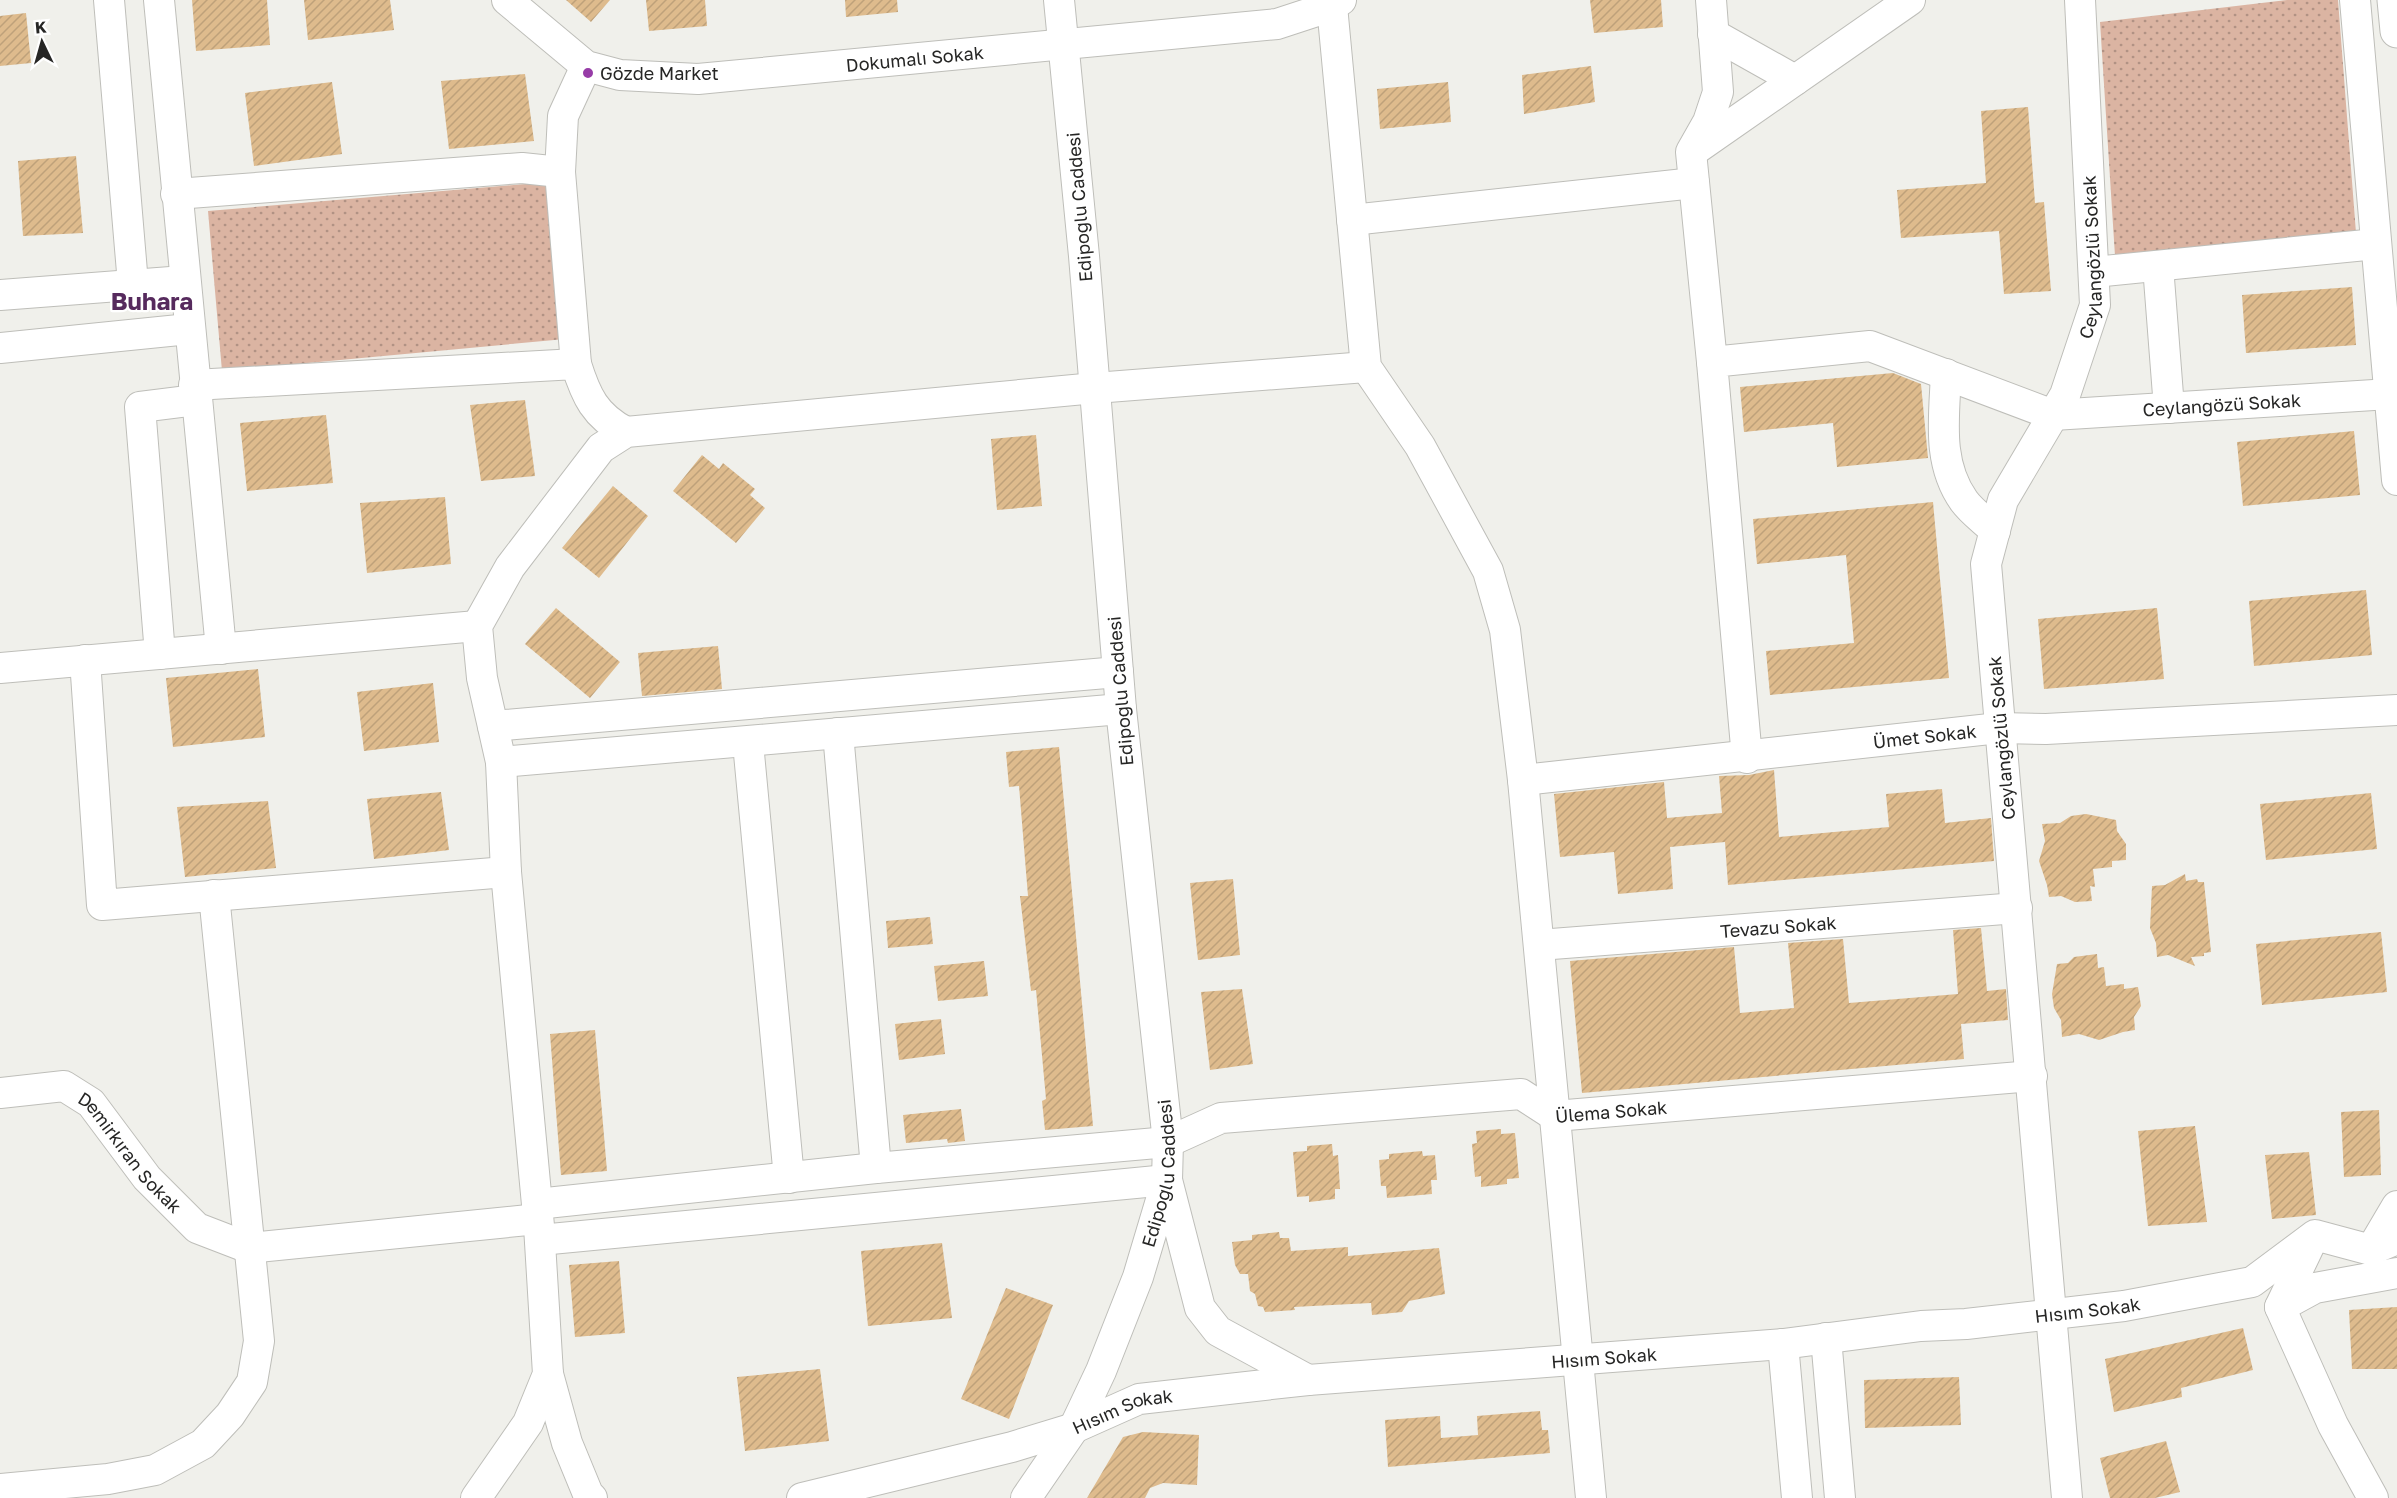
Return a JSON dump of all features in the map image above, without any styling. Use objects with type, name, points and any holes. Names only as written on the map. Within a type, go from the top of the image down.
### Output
[{"type":"main road","points":[[2394,0],[2397,31]]},
{"type":"street","points":[[109,0],[133,284]]},
{"type":"street","points":[[159,0],[220,649]]},
{"type":"street","name":"Dokumalı Sokak","points":[[507,0],[586,66],[620,75],[698,79],[893,62],[1064,42],[1277,24],[1336,3]]},
{"type":"street","name":"Edipoğlu Caddesi","points":[[1026,1498],[1074,1428],[1101,1371],[1138,1277],[1167,1179],[1168,1142],[1121,709],[1095,388],[1059,0]]},
{"type":"street","points":[[1711,0],[1718,92],[1708,122],[1691,152],[1747,758]]},
{"type":"street","points":[[1691,152],[1910,0]]},
{"type":"street","points":[[2355,0],[2397,480]]},
{"type":"street","name":"Ceylangözlü Sokak","points":[[2067,1498],[2053,1313],[1986,564],[2002,500],[2066,395],[2095,305],[2088,1]]},
{"type":"street","points":[[1336,3],[1352,220],[1366,367],[1420,446],[1488,571],[1505,630],[1523,780],[1591,1498]]},
{"type":"street","points":[[1713,34],[1795,80]]},
{"type":"street","points":[[586,66],[562,116],[560,172],[576,364],[586,395],[608,423],[626,432]]},
{"type":"street","points":[[176,194],[522,168],[560,172]]},
{"type":"street","points":[[1352,220],[1694,183]]},
{"type":"street","points":[[2094,272],[2376,244]]},
{"type":"street","points":[[2158,266],[2169,408]]},
{"type":"street","points":[[0,295],[184,281]]},
{"type":"street","points":[[0,348],[189,329]]},
{"type":"street","points":[[1712,362],[1870,346],[2053,415]]},
{"type":"street","points":[[160,654],[140,407],[195,392],[576,364]]},
{"type":"street","points":[[592,1498],[588,1494],[567,1443],[548,1374],[538,1221],[506,872],[501,762],[482,678],[477,626],[510,567],[601,448],[626,432],[1095,388],[1366,367]]},
{"type":"street","points":[[1946,374],[1943,434],[1948,472],[1965,502],[1995,531]]},
{"type":"street","name":"Ceylangözü Sokak","points":[[2053,415],[2390,394]]},
{"type":"street","points":[[0,668],[477,626]]},
{"type":"street","points":[[85,660],[102,905],[506,872]]},
{"type":"street","points":[[493,726],[1118,672]]},
{"type":"street","points":[[501,762],[748,743],[1121,709]]},
{"type":"street","name":"Ümet Sokak","points":[[1523,780],[1747,758],[1999,728],[2046,729],[2397,710]]},
{"type":"street","points":[[838,733],[876,1168]]},
{"type":"street","points":[[748,743],[789,1178]]},
{"type":"street","points":[[0,1489],[108,1479],[155,1470],[203,1444],[230,1415],[252,1382],[259,1341],[214,895]]},
{"type":"street","name":"Tevazu Sokak","points":[[1539,945],[2017,908]]},
{"type":"street","name":"Ülema Sokak","points":[[538,1221],[789,1178],[1168,1142],[1221,1118],[1521,1094],[1555,1116],[2032,1076]]},
{"type":"street","name":"Demirkıran Sokak","points":[[0,1093],[64,1086],[82,1097],[91,1103],[147,1178],[196,1228],[249,1248]]},
{"type":"street","points":[[249,1248],[538,1221],[1167,1179],[1200,1308],[1218,1330],[1308,1380]]},
{"type":"street","points":[[2280,1307],[2315,1235],[2384,1244],[2397,1206]]},
{"type":"street","name":"Hısım Sokak","points":[[802,1498],[1012,1447],[1074,1428],[1139,1399],[1308,1380],[1783,1344],[2124,1306],[2253,1282],[2315,1235]]},
{"type":"street","points":[[2280,1307],[2315,1288],[2397,1273]]},
{"type":"street","points":[[2280,1307],[2333,1425],[2373,1498]]},
{"type":"street","points":[[1826,1338],[1840,1498]]},
{"type":"street","points":[[1783,1344],[1797,1498]]},
{"type":"street","points":[[476,1498],[528,1423],[548,1374]]},
{"type":"shaded area","points":[[2287,0],[2338,0],[2356,233],[2115,256],[2100,22]]},
{"type":"shaded area","points":[[549,182],[565,339],[222,371],[208,211]]},
{"type":"building","points":[[192,0],[267,0],[270,45],[196,51]]},
{"type":"building","points":[[304,0],[390,0],[394,30],[308,40]]},
{"type":"building","points":[[566,0],[610,0],[591,22]]},
{"type":"building","points":[[646,0],[705,0],[707,26],[649,31]]},
{"type":"building","points":[[845,0],[897,0],[898,12],[846,17]]},
{"type":"building","points":[[1590,0],[1661,0],[1663,27],[1594,33]]},
{"type":"building","points":[[26,13],[31,63],[0,66],[0,16]]},
{"type":"building","points":[[1591,66],[1595,102],[1524,114],[1522,75]]},
{"type":"building","points":[[525,74],[534,141],[449,149],[441,81]]},
{"type":"building","points":[[332,82],[342,154],[254,166],[245,93]]},
{"type":"building","points":[[1448,82],[1451,122],[1380,129],[1377,89]]},
{"type":"building","points":[[2028,107],[2035,203],[2044,202],[2051,291],[2004,294],[1999,231],[1901,238],[1897,190],[1986,183],[1981,111]]},
{"type":"building","points":[[76,156],[83,233],[23,236],[18,161]]},
{"type":"building","points":[[2352,287],[2356,345],[2246,353],[2242,295]]},
{"type":"building","points":[[1893,373],[1921,384],[1928,458],[1837,467],[1833,423],[1744,432],[1740,387]]},
{"type":"building","points":[[525,400],[535,476],[481,481],[470,405]]},
{"type":"building","points":[[326,415],[333,483],[247,491],[240,423]]},
{"type":"building","points":[[2354,431],[2360,495],[2243,506],[2237,442]]},
{"type":"building","points":[[1036,435],[1042,506],[997,510],[991,439]]},
{"type":"building","points":[[702,455],[719,469],[723,463],[755,489],[750,495],[765,508],[736,543],[673,491]]},
{"type":"building","points":[[613,486],[648,516],[599,578],[562,548]]},
{"type":"building","points":[[445,497],[451,564],[367,573],[360,503]]},
{"type":"building","points":[[1933,502],[1949,678],[1770,695],[1766,651],[1854,643],[1846,555],[1757,564],[1753,519]]},
{"type":"building","points":[[2366,590],[2372,655],[2254,666],[2249,601]]},
{"type":"building","points":[[556,608],[620,662],[590,698],[525,644]]},
{"type":"building","points":[[2157,608],[2164,679],[2044,689],[2038,619]]},
{"type":"building","points":[[718,646],[722,689],[642,696],[638,653]]},
{"type":"building","points":[[258,669],[265,737],[173,747],[166,678]]},
{"type":"building","points":[[433,683],[439,742],[364,751],[357,692]]},
{"type":"building","points":[[1059,747],[1093,1126],[1045,1130],[1042,1101],[1046,1099],[1036,990],[1031,991],[1020,896],[1028,896],[1019,786],[1009,787],[1006,752]]},
{"type":"building","points":[[1774,770],[1779,837],[1889,827],[1886,794],[1942,789],[1945,823],[1991,818],[1994,861],[1728,885],[1725,842],[1670,847],[1673,889],[1618,894],[1614,852],[1560,857],[1554,794],[1664,782],[1667,818],[1722,813],[1719,776],[1749,775]]},
{"type":"building","points":[[441,792],[449,850],[374,859],[367,799]]},
{"type":"building","points":[[2371,793],[2377,849],[2266,860],[2260,804]]},
{"type":"building","points":[[268,801],[276,868],[185,877],[177,807]]},
{"type":"building","points":[[2086,814],[2116,820],[2117,831],[2126,844],[2126,860],[2112,861],[2112,867],[2093,869],[2095,887],[2090,886],[2092,901],[2075,902],[2061,896],[2049,897],[2039,861],[2045,841],[2042,824],[2060,823],[2071,816]]},
{"type":"building","points":[[2185,874],[2186,881],[2197,879],[2198,882],[2204,882],[2211,952],[2204,953],[2204,956],[2191,957],[2195,966],[2168,955],[2157,957],[2156,943],[2150,928],[2152,886],[2165,885]]},
{"type":"building","points":[[1233,879],[1240,955],[1198,960],[1190,883]]},
{"type":"building","points":[[930,917],[933,944],[888,948],[886,921]]},
{"type":"building","points":[[1981,928],[1987,991],[2006,989],[2008,1020],[1961,1024],[1964,1059],[1582,1093],[1570,961],[1734,947],[1740,1013],[1794,1008],[1788,943],[1843,939],[1849,1003],[1958,994],[1953,930]]},
{"type":"building","points":[[2381,932],[2387,992],[2262,1005],[2256,944]]},
{"type":"building","points":[[2097,954],[2098,968],[2104,967],[2106,986],[2124,984],[2124,989],[2138,987],[2141,1006],[2134,1017],[2135,1030],[2099,1040],[2079,1034],[2062,1037],[2061,1020],[2054,1008],[2052,994],[2057,964],[2068,963],[2074,957]]},
{"type":"building","points":[[984,961],[988,996],[938,1001],[934,966]]},
{"type":"building","points":[[1242,989],[1253,1064],[1210,1070],[1201,992]]},
{"type":"building","points":[[941,1019],[945,1054],[899,1060],[895,1024]]},
{"type":"building","points":[[595,1030],[607,1171],[561,1175],[550,1034]]},
{"type":"building","points":[[961,1109],[965,1141],[948,1143],[947,1139],[906,1143],[903,1115]]},
{"type":"building","points":[[2379,1110],[2381,1175],[2344,1177],[2341,1112]]},
{"type":"building","points":[[2195,1126],[2207,1222],[2148,1226],[2138,1131]]},
{"type":"building","points":[[1501,1129],[1501,1134],[1515,1133],[1519,1178],[1507,1179],[1507,1184],[1481,1187],[1481,1176],[1475,1177],[1472,1144],[1477,1143],[1476,1131]]},
{"type":"building","points":[[1332,1144],[1333,1156],[1338,1155],[1340,1189],[1335,1189],[1335,1199],[1309,1202],[1309,1196],[1297,1197],[1293,1152],[1307,1151],[1307,1146]]},
{"type":"building","points":[[1422,1151],[1423,1156],[1435,1155],[1437,1180],[1431,1180],[1432,1194],[1387,1198],[1386,1186],[1381,1186],[1379,1160],[1389,1159],[1389,1154]]},
{"type":"building","points":[[2309,1152],[2316,1215],[2272,1219],[2265,1155]]},
{"type":"building","points":[[1279,1232],[1280,1238],[1289,1238],[1291,1251],[1348,1247],[1348,1256],[1439,1248],[1445,1294],[1409,1301],[1402,1312],[1372,1315],[1371,1303],[1294,1307],[1295,1310],[1265,1312],[1263,1307],[1258,1306],[1255,1294],[1250,1291],[1248,1274],[1240,1274],[1235,1265],[1232,1242],[1252,1240],[1252,1235]]},
{"type":"building","points":[[942,1243],[952,1318],[868,1326],[861,1251]]},
{"type":"building","points":[[619,1261],[625,1333],[575,1337],[569,1265]]},
{"type":"building","points":[[1006,1288],[1053,1305],[1009,1419],[961,1399]]},
{"type":"building","points":[[2397,1307],[2397,1369],[2352,1369],[2349,1310]]},
{"type":"building","points":[[2243,1328],[2253,1370],[2181,1388],[2182,1397],[2114,1412],[2105,1359]]},
{"type":"building","points":[[820,1369],[829,1441],[745,1451],[737,1377]]},
{"type":"building","points":[[1959,1377],[1961,1425],[1865,1428],[1864,1380]]},
{"type":"building","points":[[1540,1411],[1542,1430],[1548,1430],[1550,1453],[1388,1467],[1385,1420],[1440,1416],[1441,1438],[1478,1435],[1477,1416]]},
{"type":"building","points":[[1143,1432],[1199,1435],[1197,1485],[1163,1483],[1150,1488],[1145,1498],[1087,1498],[1123,1437]]},
{"type":"building","points":[[2166,1441],[2180,1492],[2155,1498],[2110,1498],[2100,1458]]},
{"type":"place","name":"Gözde Market","points":[[588,73]]},
{"type":"district","name":"Buhara","points":[[152,300]]}]
